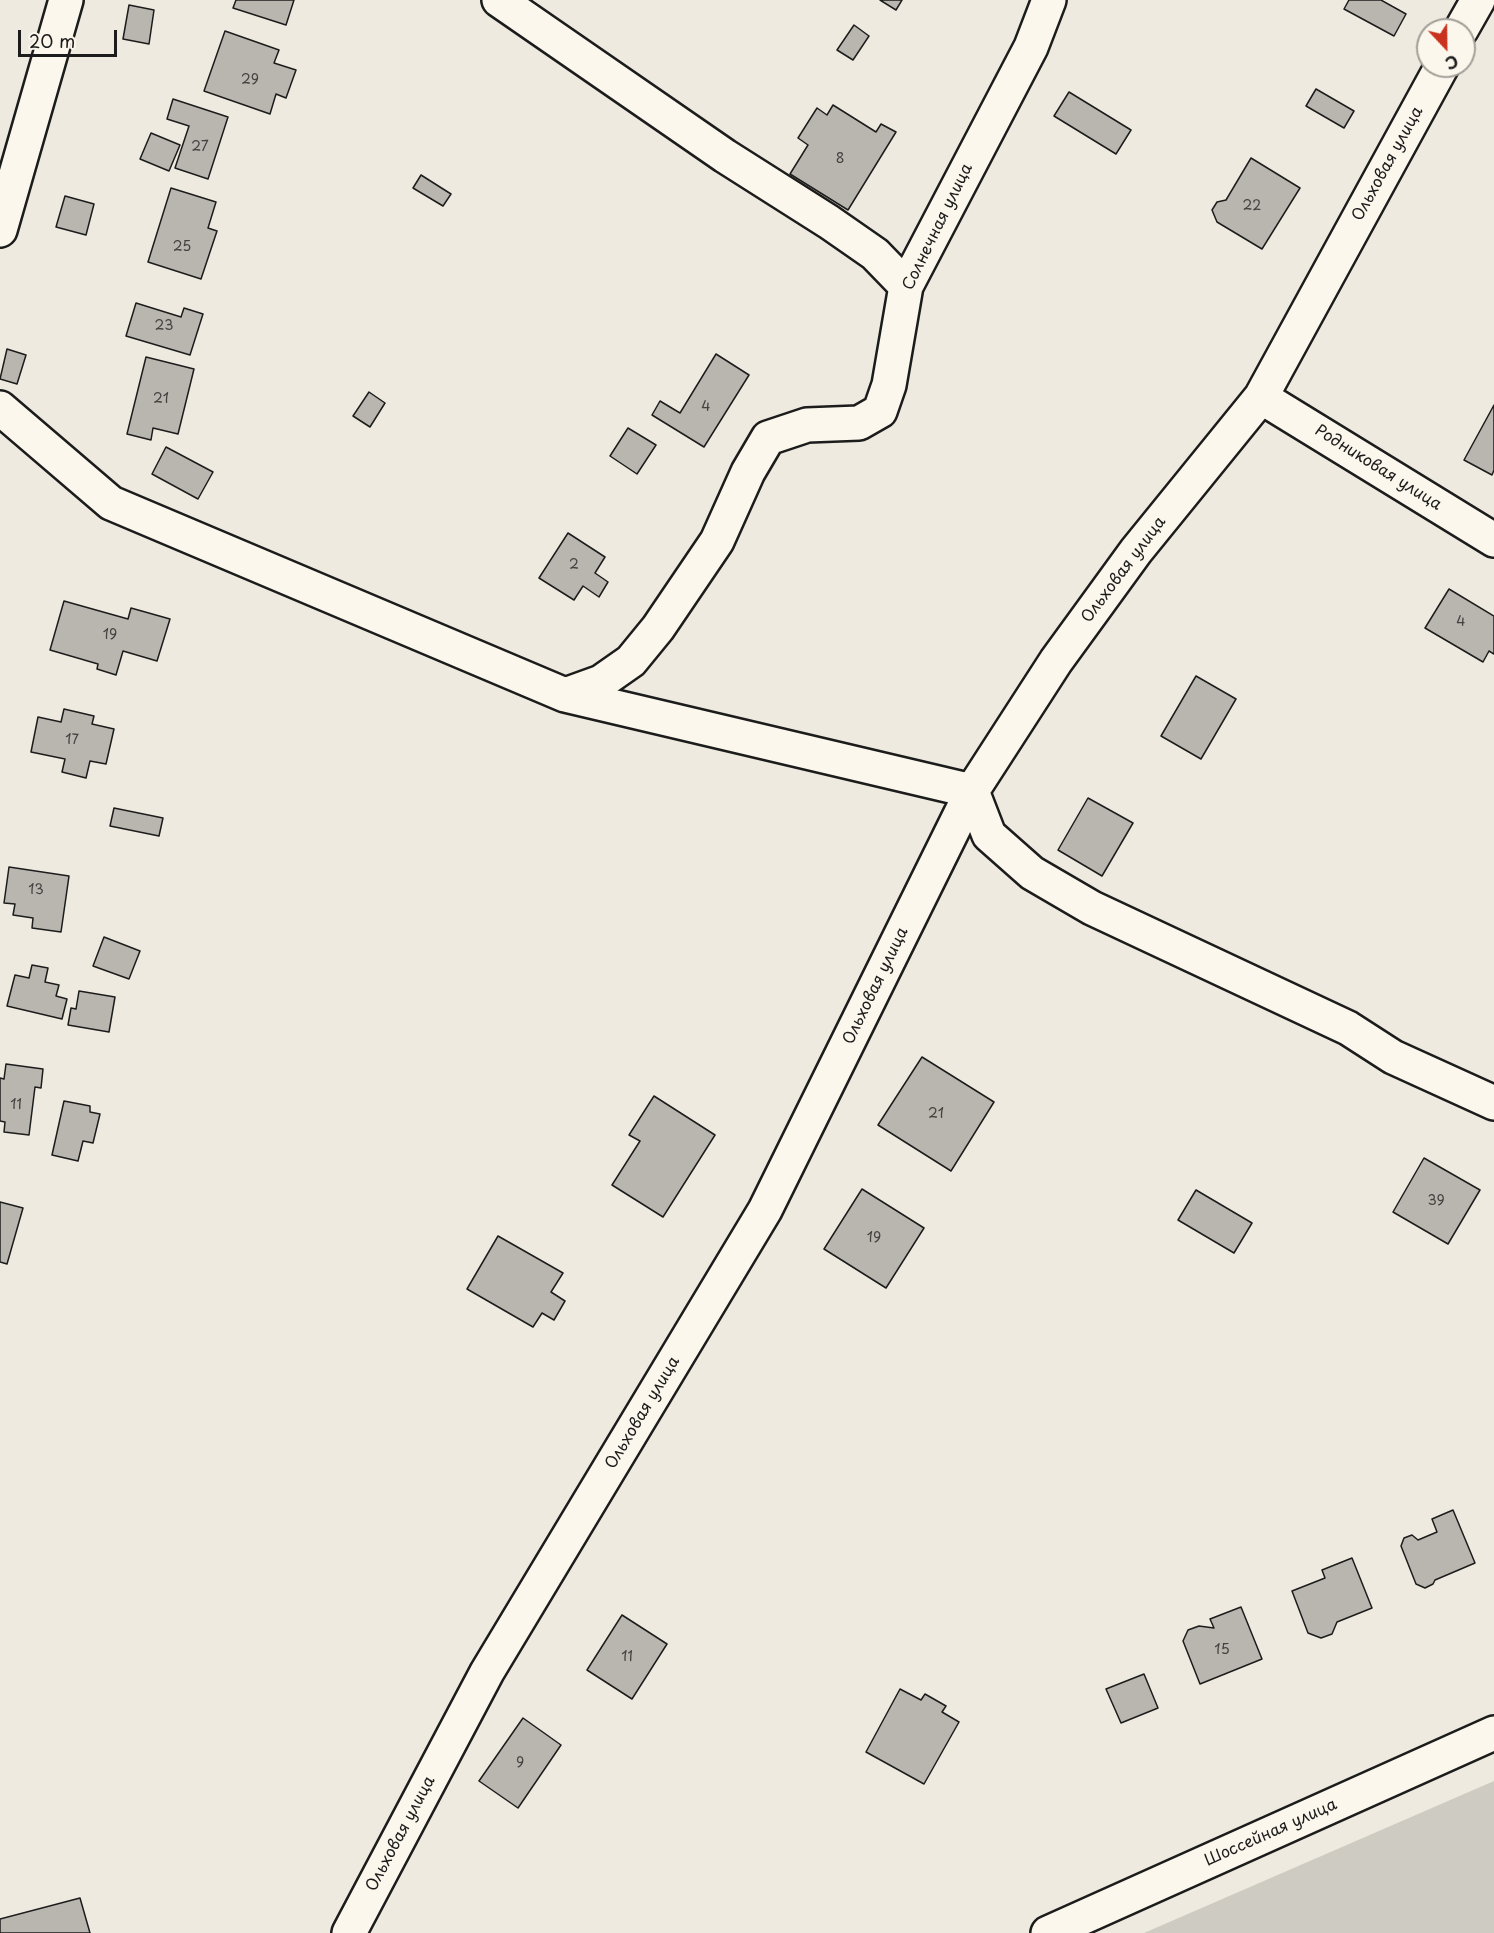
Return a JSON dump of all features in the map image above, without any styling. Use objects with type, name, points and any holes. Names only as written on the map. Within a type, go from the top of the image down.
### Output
[{"type":"street","points":[[0,230],[66,0]]},
{"type":"street","points":[[499,0],[724,156],[875,254],[906,286]]},
{"type":"street","name":"Солнечная улица","points":[[564,695],[601,682],[631,661],[658,628],[717,541],[748,472],[768,438],[807,425],[859,423],[880,411],[889,385],[906,286],[1031,47],[1049,0]]},
{"type":"street","points":[[1468,18],[1478,0]]},
{"type":"street","name":"Ольховая улица","points":[[349,1933],[487,1672],[765,1210],[972,791],[1056,661],[1136,551],[1261,397],[1435,78]]},
{"type":"street","name":"Родниковая улица","points":[[1261,397],[1494,540]]},
{"type":"street","points":[[0,408],[111,503],[564,695],[972,791],[989,836],[1032,873],[1052,885],[1092,908],[1348,1028],[1393,1057],[1494,1103]]},
{"type":"street","name":"Шоссейная улица","points":[[1048,1933],[1494,1733]]},
{"type":"shaded area","points":[[1494,1781],[1494,1933],[1144,1933]]},
{"type":"building","points":[[236,0],[294,0],[286,25],[233,8]]},
{"type":"building","points":[[880,0],[902,0],[896,10]]},
{"type":"building","points":[[1349,0],[1381,0],[1406,14],[1394,36],[1344,9]]},
{"type":"building","points":[[129,5],[154,10],[149,44],[123,39]]},
{"type":"building","points":[[854,25],[869,36],[853,60],[837,50]]},
{"type":"building","points":[[225,31],[279,50],[274,63],[296,70],[286,98],[276,94],[270,114],[204,91]]},
{"type":"building","points":[[1316,89],[1354,111],[1344,128],[1306,106]]},
{"type":"building","points":[[1069,92],[1131,130],[1116,154],[1054,116]]},
{"type":"building","points":[[173,99],[228,117],[208,179],[175,168],[189,126],[167,119]]},
{"type":"building","points":[[833,105],[876,132],[881,124],[896,132],[848,210],[790,174],[808,145],[798,138],[817,108],[827,115]]},
{"type":"building","points":[[151,133],[180,145],[169,171],[140,159]]},
{"type":"building","points":[[1251,158],[1300,188],[1262,249],[1217,222],[1212,210],[1217,202],[1226,200]]},
{"type":"building","points":[[421,175],[451,194],[443,206],[413,188]]},
{"type":"building","points":[[171,188],[216,202],[208,228],[217,231],[201,279],[148,262]]},
{"type":"building","points":[[65,196],[94,204],[86,235],[56,227]]},
{"type":"building","points":[[136,303],[181,317],[184,308],[203,314],[190,355],[126,336]]},
{"type":"building","points":[[7,349],[26,355],[17,384],[0,379]]},
{"type":"building","points":[[716,354],[749,375],[704,447],[652,415],[660,401],[680,413]]},
{"type":"building","points":[[146,357],[194,369],[178,434],[153,428],[151,440],[127,434]]},
{"type":"building","points":[[369,392],[385,403],[370,427],[353,416]]},
{"type":"building","points":[[1494,405],[1494,470],[1492,475],[1464,460]]},
{"type":"building","points":[[628,428],[656,445],[637,474],[610,456]]},
{"type":"building","points":[[166,447],[213,472],[198,499],[152,474]]},
{"type":"building","points":[[568,533],[605,557],[595,573],[608,582],[599,597],[583,586],[574,600],[539,578]]},
{"type":"building","points":[[1449,589],[1494,616],[1494,654],[1489,651],[1483,662],[1425,628]]},
{"type":"building","points":[[64,601],[128,619],[131,608],[170,619],[157,661],[123,651],[116,675],[97,669],[98,664],[50,650]]},
{"type":"building","points":[[1196,676],[1236,699],[1201,759],[1161,736]]},
{"type":"building","points":[[64,709],[94,716],[92,724],[114,729],[106,764],[90,761],[86,778],[62,772],[65,759],[31,752],[38,717],[61,722]]},
{"type":"building","points":[[1088,798],[1133,823],[1102,876],[1058,850]]},
{"type":"building","points":[[114,808],[163,818],[159,836],[110,826]]},
{"type":"building","points":[[9,867],[69,876],[61,932],[32,928],[33,918],[13,915],[15,904],[4,903]]},
{"type":"building","points":[[104,937],[140,951],[129,979],[93,966]]},
{"type":"building","points":[[32,965],[48,968],[45,982],[59,985],[56,996],[67,999],[62,1019],[7,1006],[15,975],[29,978]]},
{"type":"building","points":[[79,991],[115,997],[109,1032],[68,1025],[71,1008],[76,1009]]},
{"type":"building","points":[[922,1057],[994,1102],[951,1171],[878,1125]]},
{"type":"building","points":[[6,1064],[43,1069],[41,1088],[35,1087],[29,1135],[4,1132],[5,1122],[0,1121],[0,1078],[4,1079]]},
{"type":"building","points":[[654,1096],[715,1135],[663,1217],[612,1185],[640,1141],[629,1135]]},
{"type":"building","points":[[64,1101],[90,1106],[90,1112],[100,1114],[93,1143],[83,1141],[78,1161],[52,1155]]},
{"type":"building","points":[[1424,1158],[1480,1190],[1448,1244],[1393,1212]]},
{"type":"building","points":[[862,1189],[924,1228],[886,1288],[824,1249]]},
{"type":"building","points":[[1196,1190],[1252,1223],[1234,1253],[1178,1220]]},
{"type":"building","points":[[0,1202],[23,1208],[7,1264],[0,1262]]},
{"type":"building","points":[[498,1236],[563,1273],[551,1292],[565,1301],[554,1320],[542,1313],[533,1327],[467,1289]]},
{"type":"building","points":[[1453,1510],[1475,1563],[1435,1580],[1433,1584],[1425,1588],[1416,1584],[1401,1546],[1404,1538],[1412,1535],[1418,1540],[1437,1532],[1432,1519]]},
{"type":"building","points":[[1352,1558],[1372,1608],[1337,1622],[1332,1634],[1321,1638],[1308,1633],[1292,1591],[1325,1578],[1322,1570]]},
{"type":"building","points":[[1241,1607],[1262,1659],[1200,1684],[1183,1641],[1188,1630],[1199,1626],[1214,1628],[1210,1619]]},
{"type":"building","points":[[622,1615],[667,1644],[632,1699],[587,1670]]},
{"type":"building","points":[[1144,1674],[1158,1708],[1121,1723],[1106,1689]]},
{"type":"building","points":[[900,1689],[921,1700],[925,1694],[946,1706],[942,1712],[959,1722],[924,1784],[866,1752]]},
{"type":"building","points":[[523,1718],[561,1745],[518,1808],[479,1781]]},
{"type":"building","points":[[80,1898],[90,1933],[0,1933],[0,1919]]}]
